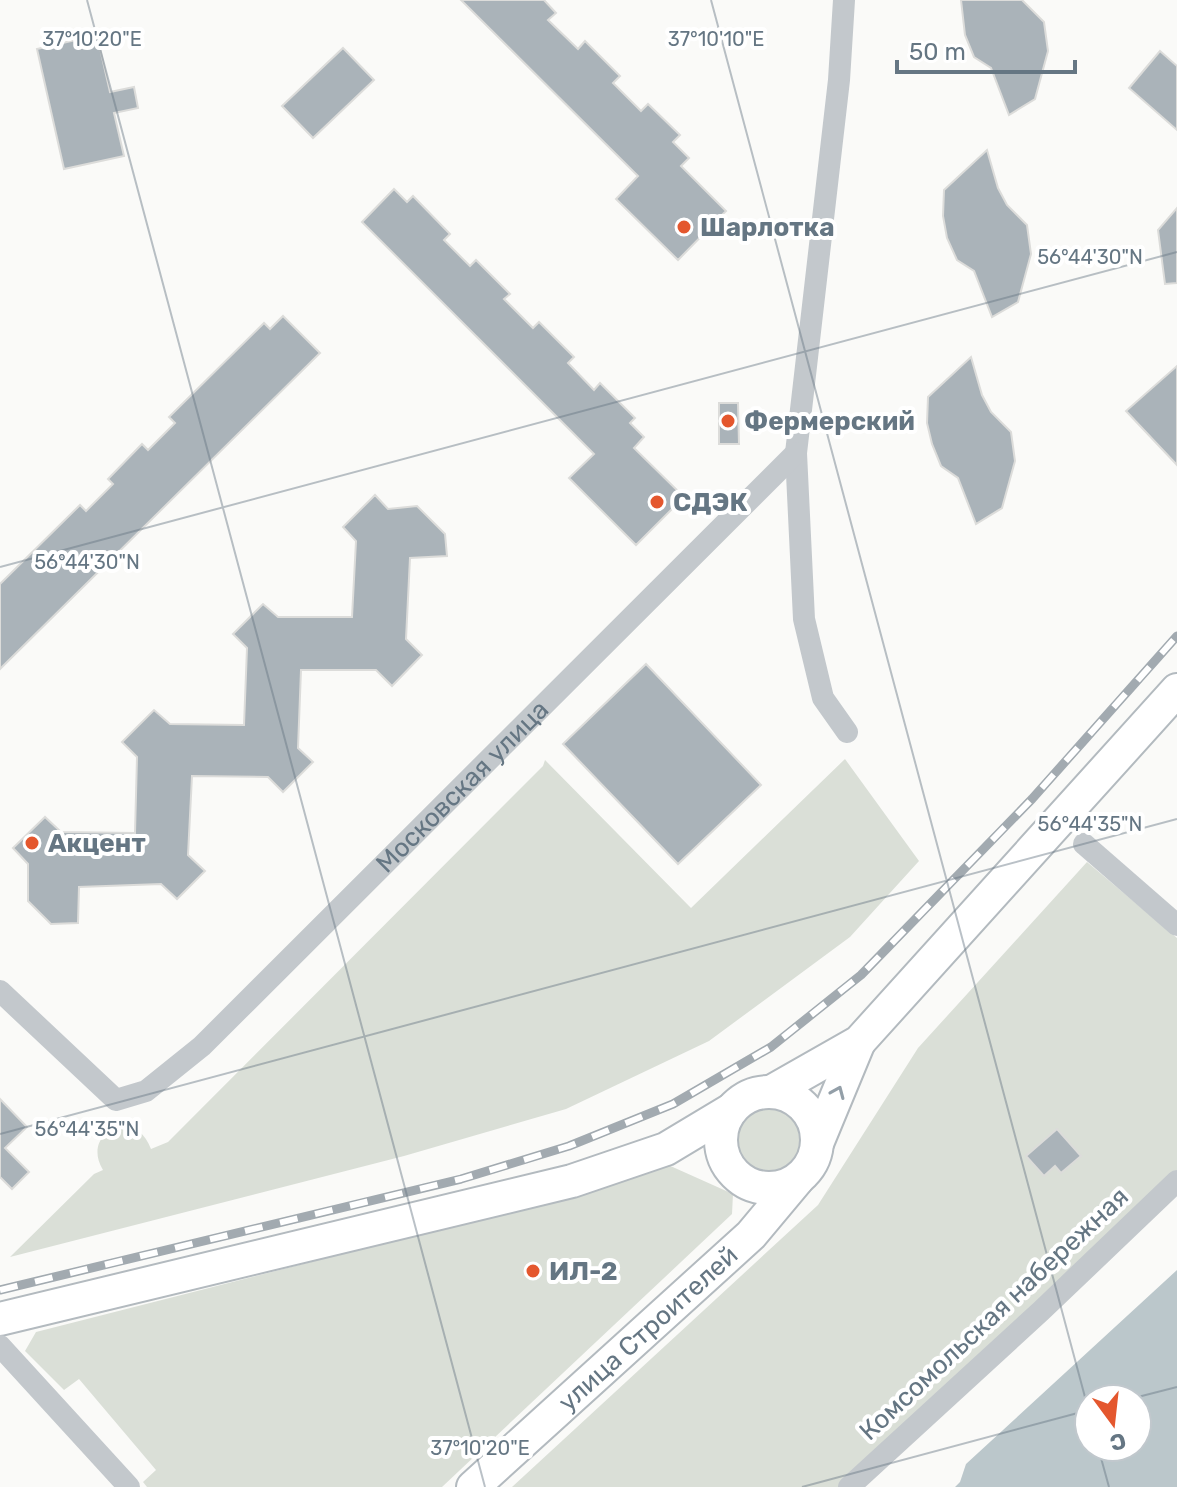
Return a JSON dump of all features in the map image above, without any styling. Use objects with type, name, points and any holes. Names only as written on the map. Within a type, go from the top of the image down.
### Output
[{"type":"main road","points":[[771,1092],[859,1042],[1177,690]]},
{"type":"main road","points":[[666,1149],[768,1188],[797,1180],[815,1156],[818,1141],[859,1042]]},
{"type":"main road","points":[[0,1319],[572,1181],[666,1149],[755,1093],[785,1094],[799,1102],[816,1126],[818,1141]]},
{"type":"main road","points":[[731,1110],[721,1138],[723,1153],[741,1176],[751,1235]]},
{"type":"main road","name":"улица Строителей","points":[[473,1487],[751,1235],[797,1180]]},
{"type":"street","points":[[844,0],[839,80],[796,453],[804,619],[823,698],[847,732]]},
{"type":"street","name":"Московская улица","points":[[0,991],[116,1100],[146,1091],[202,1046],[796,453]]},
{"type":"street","points":[[1084,844],[1177,925]]},
{"type":"street","name":"Комсомольская набережная","points":[[849,1487],[1177,1181]]},
{"type":"street","points":[[0,1346],[129,1487]]},
{"type":"shaded area","points":[[845,759],[919,861],[850,937],[709,1041],[566,1109],[404,1156],[10,1257],[94,1174],[103,1170],[98,1157],[104,1135],[112,1129],[123,1127],[134,1129],[143,1136],[151,1149],[168,1142],[543,766],[545,760],[691,908]]},
{"type":"shaded area","points":[[1087,862],[1177,938],[1177,1170],[843,1487],[512,1487],[818,1205],[918,1048]]},
{"type":"shaded area","points":[[769,1105],[794,1115],[804,1140],[794,1165],[769,1175],[744,1165],[734,1140],[744,1115]]},
{"type":"shaded area","points":[[666,1164],[733,1194],[732,1214],[442,1487],[147,1487],[143,1482],[156,1470],[79,1379],[64,1390],[25,1351],[36,1332],[578,1194]]},
{"type":"shaded area","points":[[1177,1270],[1177,1487],[955,1487],[966,1464]]},
{"type":"building","points":[[461,0],[544,0],[556,13],[548,20],[578,49],[585,41],[620,76],[613,83],[641,111],[648,104],[680,135],[673,142],[689,158],[681,166],[726,211],[678,260],[616,199],[638,176]]},
{"type":"building","points":[[961,0],[1022,0],[1044,22],[1048,51],[1035,99],[1009,115],[991,68],[974,57],[965,35]]},
{"type":"building","points":[[97,35],[110,92],[134,87],[138,108],[114,113],[124,156],[64,169],[37,49]]},
{"type":"building","points":[[343,48],[374,80],[313,138],[282,106]]},
{"type":"building","points":[[1160,51],[1177,66],[1177,130],[1129,88]]},
{"type":"building","points":[[987,150],[998,188],[1007,205],[1027,225],[1031,254],[1018,302],[992,317],[974,271],[957,260],[947,238],[943,216],[944,190]]},
{"type":"building","points":[[394,189],[407,202],[413,196],[450,234],[444,240],[470,266],[476,260],[510,294],[504,299],[533,328],[539,322],[574,357],[568,363],[594,390],[600,383],[635,418],[630,423],[644,437],[634,448],[684,497],[636,545],[569,478],[594,454],[362,222]]},
{"type":"building","points":[[1177,208],[1177,283],[1165,284],[1158,230]]},
{"type":"building","points":[[283,316],[320,353],[0,669],[0,584],[80,505],[86,511],[113,484],[108,479],[142,444],[148,450],[175,423],[169,417],[264,323],[270,329]]},
{"type":"building","points":[[971,357],[982,395],[991,412],[1011,432],[1015,461],[1002,508],[976,524],[958,478],[941,466],[927,423],[928,397]]},
{"type":"building","points":[[1177,366],[1177,465],[1126,411]]},
{"type":"building","name":"Фермерский","points":[[719,403],[738,403],[739,444],[719,444]]},
{"type":"building","points":[[375,495],[388,509],[417,506],[445,534],[447,556],[410,558],[406,639],[422,655],[392,686],[376,670],[301,670],[298,748],[313,762],[283,792],[268,777],[192,776],[188,855],[205,871],[177,899],[161,884],[79,887],[78,923],[51,924],[28,901],[28,864],[13,848],[45,817],[61,832],[135,833],[137,757],[122,742],[154,710],[170,724],[244,725],[247,648],[233,634],[263,604],[278,617],[352,617],[356,541],[343,527]]},
{"type":"building","points":[[646,664],[761,785],[678,864],[563,744]]},
{"type":"building","points":[[0,1099],[27,1127],[5,1148],[29,1172],[12,1189],[0,1177]]},
{"type":"building","points":[[1057,1129],[1081,1156],[1061,1173],[1055,1166],[1044,1176],[1026,1156]]},
{"type":"railway","points":[[0,1290],[461,1179],[569,1146],[673,1104],[771,1047],[861,975],[1032,799],[1177,636]]},
{"type":"place","name":"Шарлотка","points":[[684,227]]},
{"type":"place","name":"Фермерский","points":[[728,421]]},
{"type":"place","name":"СДЭК","points":[[657,502]]},
{"type":"place","name":"Акцент","points":[[32,843]]},
{"type":"place","name":"ИЛ-2","points":[[533,1271]]}]
